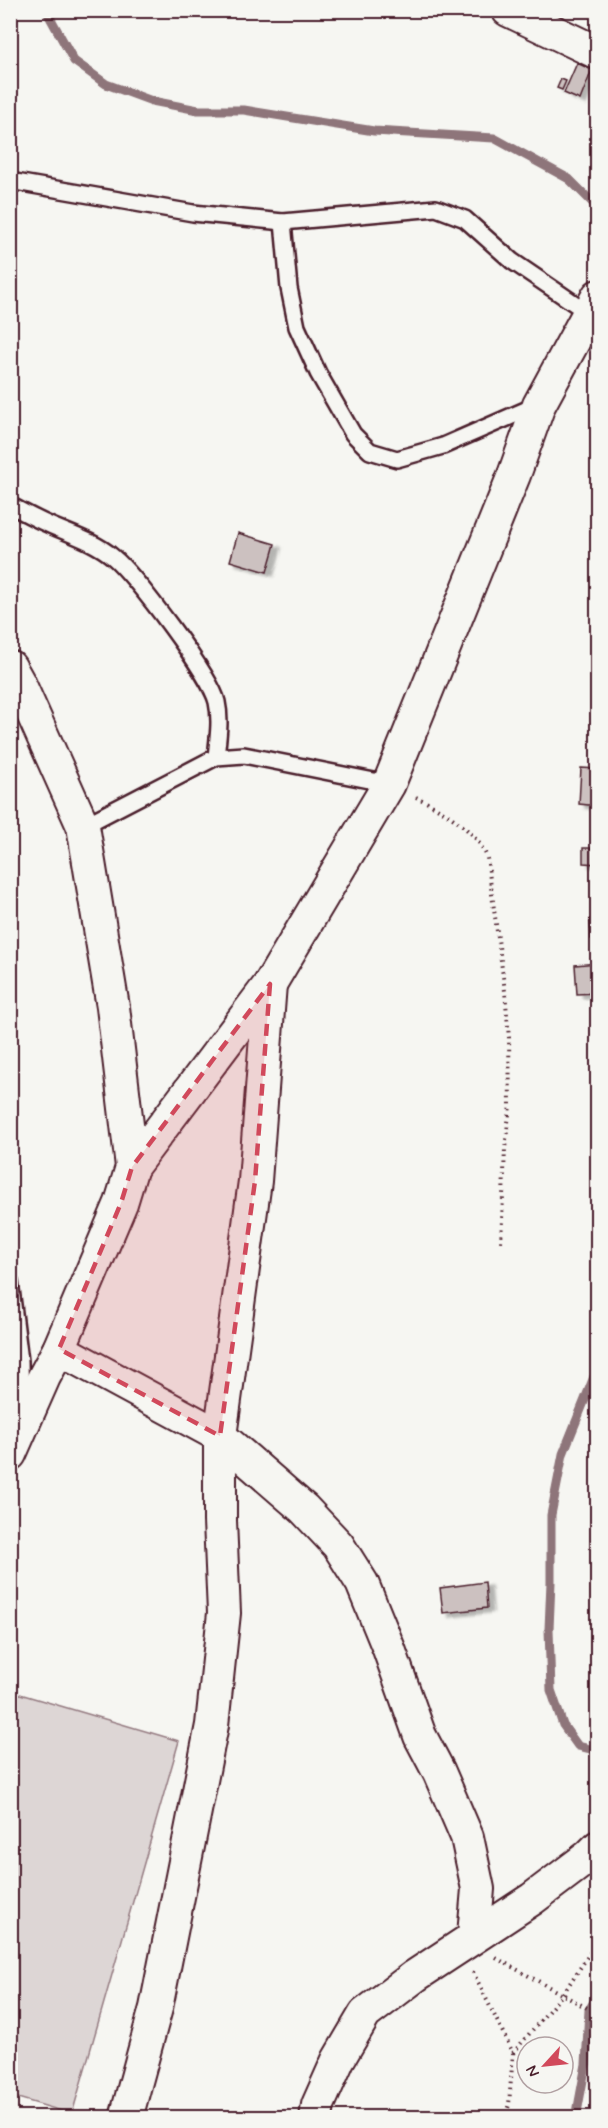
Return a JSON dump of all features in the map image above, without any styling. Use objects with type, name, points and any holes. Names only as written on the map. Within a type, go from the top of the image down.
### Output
[{"type":"street","points":[[508,10],[597,53]]},
{"type":"street","points":[[16,1442],[122,1203],[132,1167],[270,984],[389,784],[514,475],[539,405],[592,304]]},
{"type":"street","points":[[10,667],[83,826],[112,1007],[132,1167]]},
{"type":"street","points":[[126,2118],[156,2008],[212,1725],[224,1613],[220,1521],[220,1436],[255,1182],[270,984]]},
{"type":"street","points":[[59,1349],[220,1436],[304,1509],[338,1545],[362,1583],[389,1648],[420,1736],[439,1772],[467,1837],[478,1889],[466,1940]]},
{"type":"street","points":[[316,2118],[318,2105],[338,2060],[365,2014],[466,1940],[532,1899],[589,1856],[597,1847]]},
{"type":"lane","points":[[10,181],[192,213],[283,222],[436,208],[465,219],[512,261],[592,304]]},
{"type":"lane","points":[[283,222],[289,288],[297,327],[318,373],[353,434],[370,451],[397,459],[443,446],[539,405]]},
{"type":"lane","points":[[10,505],[112,556],[131,576],[205,677],[217,700],[219,726],[216,757]]},
{"type":"lane","points":[[83,826],[216,757],[244,755],[389,784]]},
{"type":"lane","points":[[10,1281],[20,1361],[16,1442]]},
{"type":"path","points":[[389,784],[433,805],[462,826],[481,844],[487,857],[509,1038],[510,1105],[505,1149],[501,1243]]},
{"type":"path","points":[[466,1940],[597,2014]]},
{"type":"path","points":[[466,1940],[513,2054],[509,2105],[505,2118]]},
{"type":"path","points":[[513,2054],[562,1995],[597,1941]]},
{"type":"highlighted area","points":[[270,984],[255,1181],[220,1436],[59,1349],[121,1203],[132,1167]]},
{"type":"shaded area","points":[[10,1691],[179,1741],[72,2114],[11,2096]]},
{"type":"building","points":[[577,63],[592,70],[580,100],[564,93]]},
{"type":"building","points":[[561,79],[566,81],[562,90],[557,88]]},
{"type":"building","points":[[238,533],[275,544],[267,572],[230,561]]},
{"type":"building","points":[[581,768],[598,769],[598,806],[579,804]]},
{"type":"building","points":[[583,848],[598,848],[598,864],[583,863]]},
{"type":"building","points":[[590,919],[598,919],[598,939],[591,939]]},
{"type":"building","points":[[598,963],[598,972],[594,973],[595,993],[577,994],[575,965]]},
{"type":"building","points":[[485,1582],[487,1608],[443,1613],[440,1588]]},
{"type":"waterway","points":[[46,10],[74,61],[106,84],[152,101],[198,110],[244,110],[374,131],[494,138],[569,179],[598,208]]},
{"type":"waterway","points":[[598,1367],[563,1454],[551,1515],[549,1629],[551,1690],[563,1725],[578,1746],[598,1751]]},
{"type":"waterway","points":[[576,2118],[586,2064],[589,2010],[598,1995]]}]
